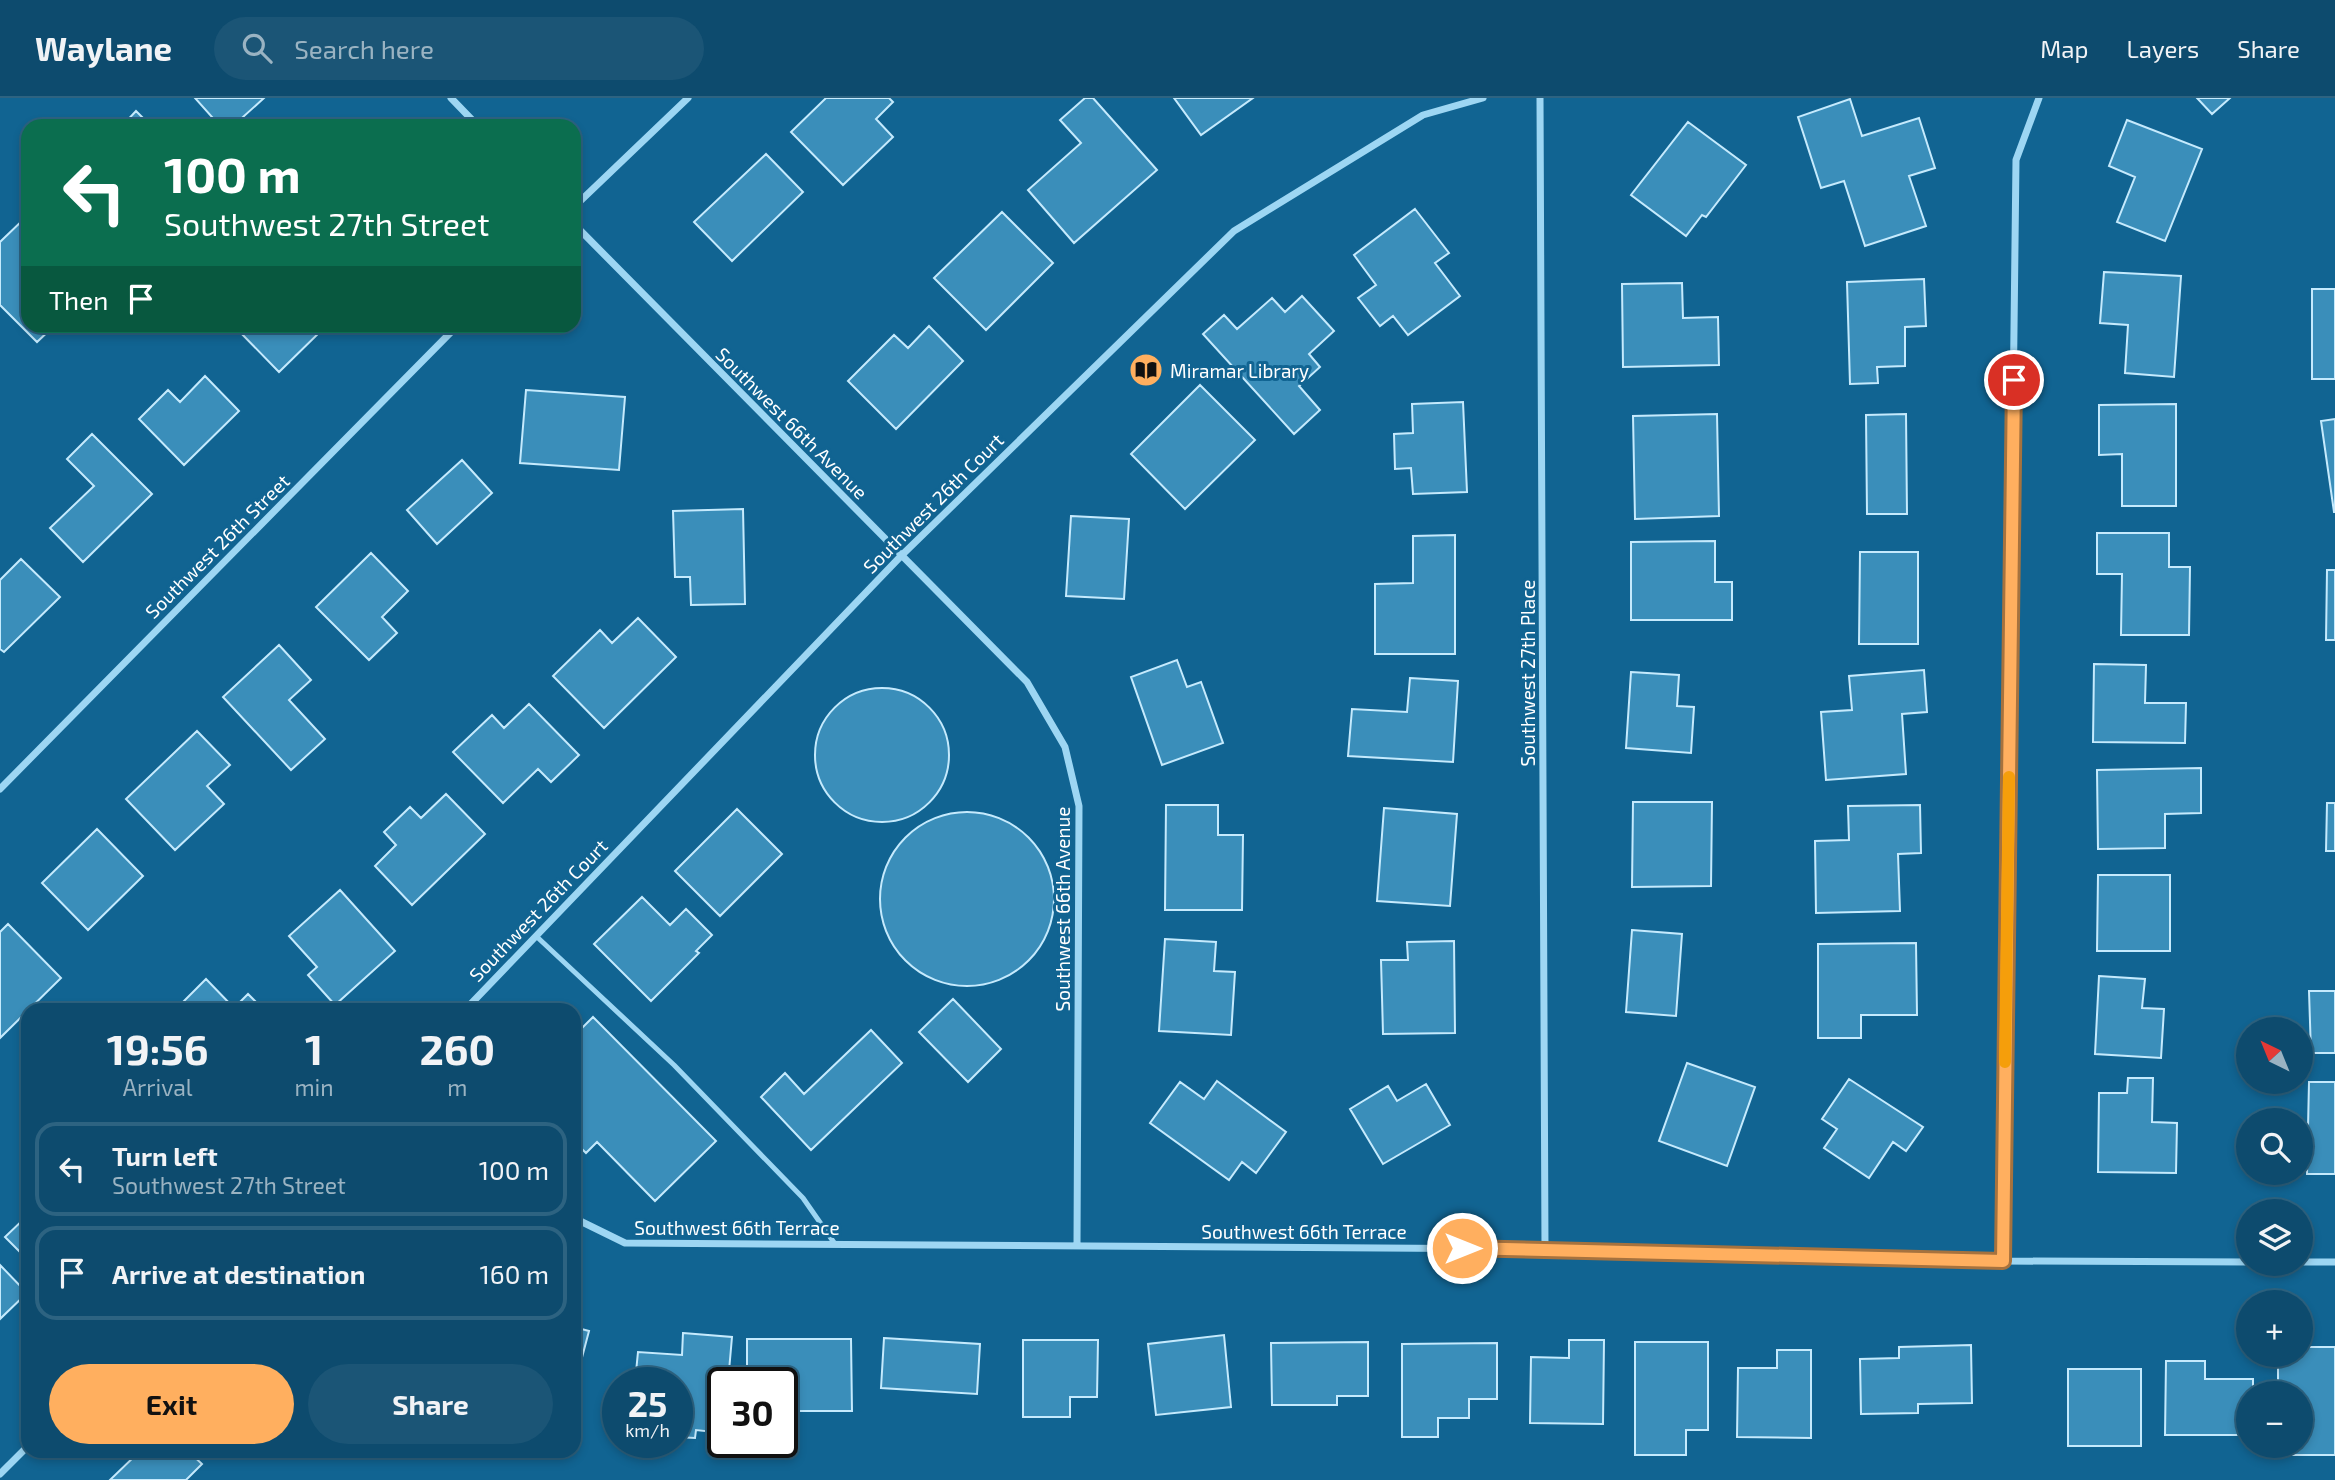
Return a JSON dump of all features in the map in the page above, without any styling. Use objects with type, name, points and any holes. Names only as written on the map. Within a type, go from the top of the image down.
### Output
[{"type":"street","points":[[451,98],[471,119]]},
{"type":"street","points":[[581,200],[688,98]]},
{"type":"street","name":"Southwest 26th Court","points":[[472,1003],[901,556],[1234,231],[1423,115],[1483,98]]},
{"type":"street","name":"Southwest 27th Place","points":[[1540,98],[1545,1249]]},
{"type":"street","points":[[2003,1261],[2016,160],[2039,98]]},
{"type":"street","name":"Southwest 66th Avenue","points":[[581,231],[1027,682],[1065,747],[1079,806],[1077,1245]]},
{"type":"street","name":"Southwest 26th Street","points":[[0,789],[450,333]]},
{"type":"street","name":"Southwest 66th Terrace","points":[[581,1221],[625,1243],[1545,1249],[2003,1261],[2236,1262]]},
{"type":"street","points":[[2313,1262],[2335,1262]]},
{"type":"street","points":[[0,1474],[21,1453]]},
{"type":"lane","points":[[536,936],[674,1065],[803,1198],[835,1244]]},
{"type":"building","points":[[195,98],[264,98],[241,119],[214,119]]},
{"type":"building","points":[[826,98],[889,98],[893,102],[876,119],[893,137],[843,185],[791,132]]},
{"type":"building","points":[[1085,98],[1093,98],[1157,170],[1074,243],[1028,190],[1081,143],[1060,120]]},
{"type":"building","points":[[1174,98],[1253,98],[1201,135]]},
{"type":"building","points":[[2197,98],[2230,98],[2212,114]]},
{"type":"building","points":[[1850,99],[1862,136],[1919,118],[1935,168],[1909,176],[1926,226],[1865,246],[1844,181],[1821,188],[1798,117]]},
{"type":"building","points":[[136,111],[144,119],[129,119]]},
{"type":"building","points":[[2127,120],[2202,149],[2165,241],[2117,222],[2135,177],[2109,166]]},
{"type":"building","points":[[1688,122],[1746,165],[1706,217],[1702,215],[1686,236],[1631,195]]},
{"type":"building","points":[[766,154],[803,192],[732,261],[694,222]]},
{"type":"building","points":[[1415,209],[1449,253],[1435,263],[1460,296],[1408,335],[1393,316],[1380,326],[1358,298],[1376,285],[1354,255]]},
{"type":"building","points":[[1002,212],[1053,263],[986,330],[934,278]]},
{"type":"building","points":[[21,222],[21,326],[0,305],[0,242]]},
{"type":"building","points":[[2104,272],[2181,276],[2174,377],[2125,373],[2128,325],[2100,323]]},
{"type":"building","points":[[1924,279],[1926,326],[1905,327],[1905,366],[1877,367],[1878,383],[1850,384],[1847,282]]},
{"type":"building","points":[[1682,283],[1683,318],[1718,317],[1719,365],[1623,367],[1622,284]]},
{"type":"building","points":[[2312,289],[2335,289],[2335,379],[2312,379]]},
{"type":"building","points":[[1302,296],[1334,331],[1309,354],[1320,367],[1299,386],[1320,410],[1294,434],[1203,334],[1224,315],[1237,329],[1272,298],[1285,312]]},
{"type":"building","points":[[929,326],[963,361],[896,429],[848,381],[894,335],[908,348]]},
{"type":"building","points":[[28,333],[47,333],[37,342]]},
{"type":"building","points":[[241,333],[319,333],[279,372]]},
{"type":"building","points":[[205,376],[239,411],[184,465],[139,419],[168,390],[180,402]]},
{"type":"building","points":[[1200,385],[1255,440],[1185,509],[1131,454]]},
{"type":"building","points":[[526,390],[625,397],[619,470],[520,463]]},
{"type":"building","points":[[1463,402],[1467,492],[1413,494],[1411,468],[1395,469],[1394,434],[1413,433],[1412,404]]},
{"type":"building","points":[[2176,404],[2176,506],[2122,506],[2122,454],[2099,455],[2099,405]]},
{"type":"building","points":[[1717,414],[1719,516],[1635,519],[1633,416]]},
{"type":"building","points":[[1906,414],[1907,514],[1867,514],[1866,415]]},
{"type":"building","points":[[2335,419],[2335,512],[2334,512],[2321,421]]},
{"type":"building","points":[[92,434],[152,494],[83,562],[50,528],[94,486],[67,459]]},
{"type":"building","points":[[462,460],[492,493],[437,544],[407,510]]},
{"type":"building","points":[[743,509],[745,604],[691,605],[690,577],[675,577],[673,511]]},
{"type":"building","points":[[1071,516],[1129,519],[1124,599],[1066,596]]},
{"type":"building","points":[[2097,533],[2169,533],[2169,567],[2190,567],[2189,635],[2121,635],[2122,574],[2097,574]]},
{"type":"building","points":[[1455,535],[1455,654],[1375,654],[1375,584],[1413,583],[1413,536]]},
{"type":"building","points":[[1715,541],[1715,582],[1732,582],[1732,620],[1631,620],[1631,542]]},
{"type":"building","points":[[1860,552],[1918,552],[1918,644],[1859,644]]},
{"type":"building","points":[[371,553],[408,591],[382,617],[397,633],[369,660],[316,607]]},
{"type":"building","points":[[21,559],[60,597],[4,652],[0,649],[0,580]]},
{"type":"building","points":[[2327,570],[2335,570],[2335,640],[2326,640]]},
{"type":"building","points":[[638,618],[676,657],[604,728],[553,676],[600,630],[612,643]]},
{"type":"building","points":[[279,645],[311,680],[289,700],[325,739],[291,770],[223,697]]},
{"type":"building","points":[[1177,660],[1187,687],[1201,682],[1223,743],[1162,765],[1131,677]]},
{"type":"building","points":[[2094,664],[2146,665],[2145,703],[2186,703],[2185,743],[2093,742]]},
{"type":"building","points":[[1924,670],[1927,712],[1902,714],[1906,774],[1826,780],[1821,712],[1852,710],[1849,676]]},
{"type":"building","points":[[1631,672],[1679,675],[1677,706],[1694,707],[1691,753],[1626,748]]},
{"type":"building","points":[[1410,678],[1458,681],[1453,762],[1348,756],[1352,709],[1407,712]]},
{"type":"building","points":[[882,688],[908,693],[929,708],[944,729],[949,755],[944,781],[929,802],[908,817],[882,822],[856,817],[835,802],[820,781],[815,755],[820,729],[835,708],[856,693]]},
{"type":"building","points":[[529,704],[579,755],[551,782],[538,769],[503,803],[453,752],[492,715],[504,728]]},
{"type":"building","points":[[197,731],[230,765],[207,786],[224,804],[175,850],[126,799]]},
{"type":"building","points":[[2201,768],[2201,813],[2165,814],[2165,848],[2098,849],[2097,770]]},
{"type":"building","points":[[446,794],[485,834],[412,905],[375,866],[396,845],[384,832],[410,807],[421,818]]},
{"type":"building","points":[[1633,802],[1712,802],[1711,886],[1632,887]]},
{"type":"building","points":[[2327,803],[2335,803],[2335,851],[2326,851]]},
{"type":"building","points":[[1166,805],[1218,805],[1218,835],[1243,835],[1242,910],[1165,910]]},
{"type":"building","points":[[1920,805],[1921,853],[1898,854],[1900,911],[1816,913],[1815,841],[1849,840],[1848,806]]},
{"type":"building","points":[[1384,808],[1457,814],[1450,906],[1377,901]]},
{"type":"building","points":[[737,809],[782,854],[720,916],[675,871]]},
{"type":"building","points":[[967,812],[1000,819],[1028,838],[1047,866],[1054,899],[1047,932],[1028,960],[1000,979],[967,986],[934,979],[906,960],[887,932],[880,899],[887,866],[906,838],[934,819]]},
{"type":"building","points":[[97,829],[143,876],[88,930],[42,883]]},
{"type":"building","points":[[2098,875],[2170,875],[2170,951],[2097,951]]},
{"type":"building","points":[[340,890],[395,951],[337,1003],[333,1003],[308,975],[317,967],[289,936]]},
{"type":"building","points":[[642,897],[670,925],[686,909],[712,935],[696,951],[699,953],[651,1001],[594,944]]},
{"type":"building","points":[[8,924],[61,978],[36,1003],[21,1003],[21,1017],[0,1038],[0,932]]},
{"type":"building","points":[[1632,930],[1682,934],[1676,1016],[1626,1012]]},
{"type":"building","points":[[1165,939],[1216,942],[1214,971],[1235,972],[1231,1035],[1159,1031]]},
{"type":"building","points":[[1454,941],[1455,1033],[1383,1034],[1381,960],[1408,960],[1407,942]]},
{"type":"building","points":[[1916,943],[1917,1015],[1861,1015],[1861,1038],[1818,1038],[1818,944]]},
{"type":"building","points":[[2099,976],[2145,979],[2142,1008],[2164,1009],[2161,1058],[2095,1054]]},
{"type":"building","points":[[206,979],[229,1003],[182,1003]]},
{"type":"building","points":[[2309,991],[2335,991],[2335,1053],[2314,1053],[2314,1017],[2310,1017]]},
{"type":"building","points":[[248,994],[257,1003],[239,1003]]},
{"type":"building","points":[[953,999],[1001,1049],[968,1082],[919,1032]]},
{"type":"building","points":[[593,1017],[716,1141],[655,1201],[597,1142],[586,1153],[581,1148],[581,1029]]},
{"type":"building","points":[[871,1030],[902,1063],[811,1150],[761,1097],[785,1073],[804,1094]]},
{"type":"building","points":[[1687,1063],[1755,1087],[1727,1166],[1659,1141]]},
{"type":"building","points":[[2128,1078],[2153,1078],[2152,1122],[2177,1123],[2176,1173],[2098,1172],[2099,1093],[2127,1093]]},
{"type":"building","points":[[1849,1079],[1923,1127],[1906,1151],[1893,1142],[1869,1178],[1824,1148],[1837,1129],[1822,1119]]},
{"type":"building","points":[[1217,1081],[1286,1132],[1256,1173],[1242,1162],[1229,1180],[1150,1123],[1180,1082],[1204,1099]]},
{"type":"building","points":[[2314,1082],[2335,1082],[2335,1174],[2313,1174],[2313,1108],[2308,1108],[2309,1094],[2314,1094]]},
{"type":"building","points":[[1426,1084],[1450,1125],[1383,1164],[1350,1109],[1388,1086],[1397,1101]]},
{"type":"building","points":[[21,1222],[21,1253],[5,1237]]},
{"type":"building","points":[[0,1265],[21,1287],[21,1299],[0,1319]]},
{"type":"building","points":[[581,1329],[589,1331],[581,1361]]},
{"type":"building","points":[[683,1333],[732,1337],[729,1367],[707,1367],[707,1431],[696,1430],[695,1438],[693,1367],[636,1367],[638,1352],[682,1355]]},
{"type":"building","points":[[1224,1335],[1231,1407],[1156,1415],[1148,1344]]},
{"type":"building","points":[[884,1338],[980,1344],[977,1394],[881,1388]]},
{"type":"building","points":[[747,1339],[851,1339],[852,1411],[798,1411],[798,1367],[747,1367]]},
{"type":"building","points":[[1023,1340],[1098,1340],[1097,1397],[1070,1397],[1070,1417],[1023,1417]]},
{"type":"building","points":[[1569,1340],[1604,1340],[1603,1424],[1530,1423],[1531,1357],[1569,1358]]},
{"type":"building","points":[[1368,1342],[1368,1396],[1337,1396],[1337,1405],[1272,1405],[1271,1343]]},
{"type":"building","points":[[1635,1342],[1708,1342],[1708,1430],[1686,1430],[1686,1455],[1635,1455]]},
{"type":"building","points":[[1497,1343],[1497,1399],[1469,1399],[1469,1418],[1438,1418],[1438,1437],[1402,1437],[1402,1344]]},
{"type":"building","points":[[1971,1345],[1972,1403],[1918,1404],[1918,1413],[1861,1414],[1860,1359],[1899,1358],[1899,1347]]},
{"type":"building","points":[[2313,1347],[2335,1347],[2335,1455],[2313,1455],[2313,1381],[2278,1381],[2278,1367],[2313,1367]]},
{"type":"building","points":[[1777,1350],[1811,1350],[1811,1438],[1737,1437],[1738,1368],[1777,1368]]},
{"type":"building","points":[[2166,1361],[2205,1361],[2205,1379],[2253,1379],[2236,1381],[2236,1435],[2165,1435]]},
{"type":"building","points":[[2068,1369],[2141,1369],[2141,1446],[2068,1446]]},
{"type":"building","points":[[133,1458],[196,1458],[202,1464],[186,1480],[110,1480]]},
{"type":"slow traffic","points":[[2005,1062],[2009,777]]},
{"type":"place","name":"Miramar Library","points":[[1146,370]]},
{"type":"route","points":[[1462,1248],[2003,1261],[2014,380]]}]
